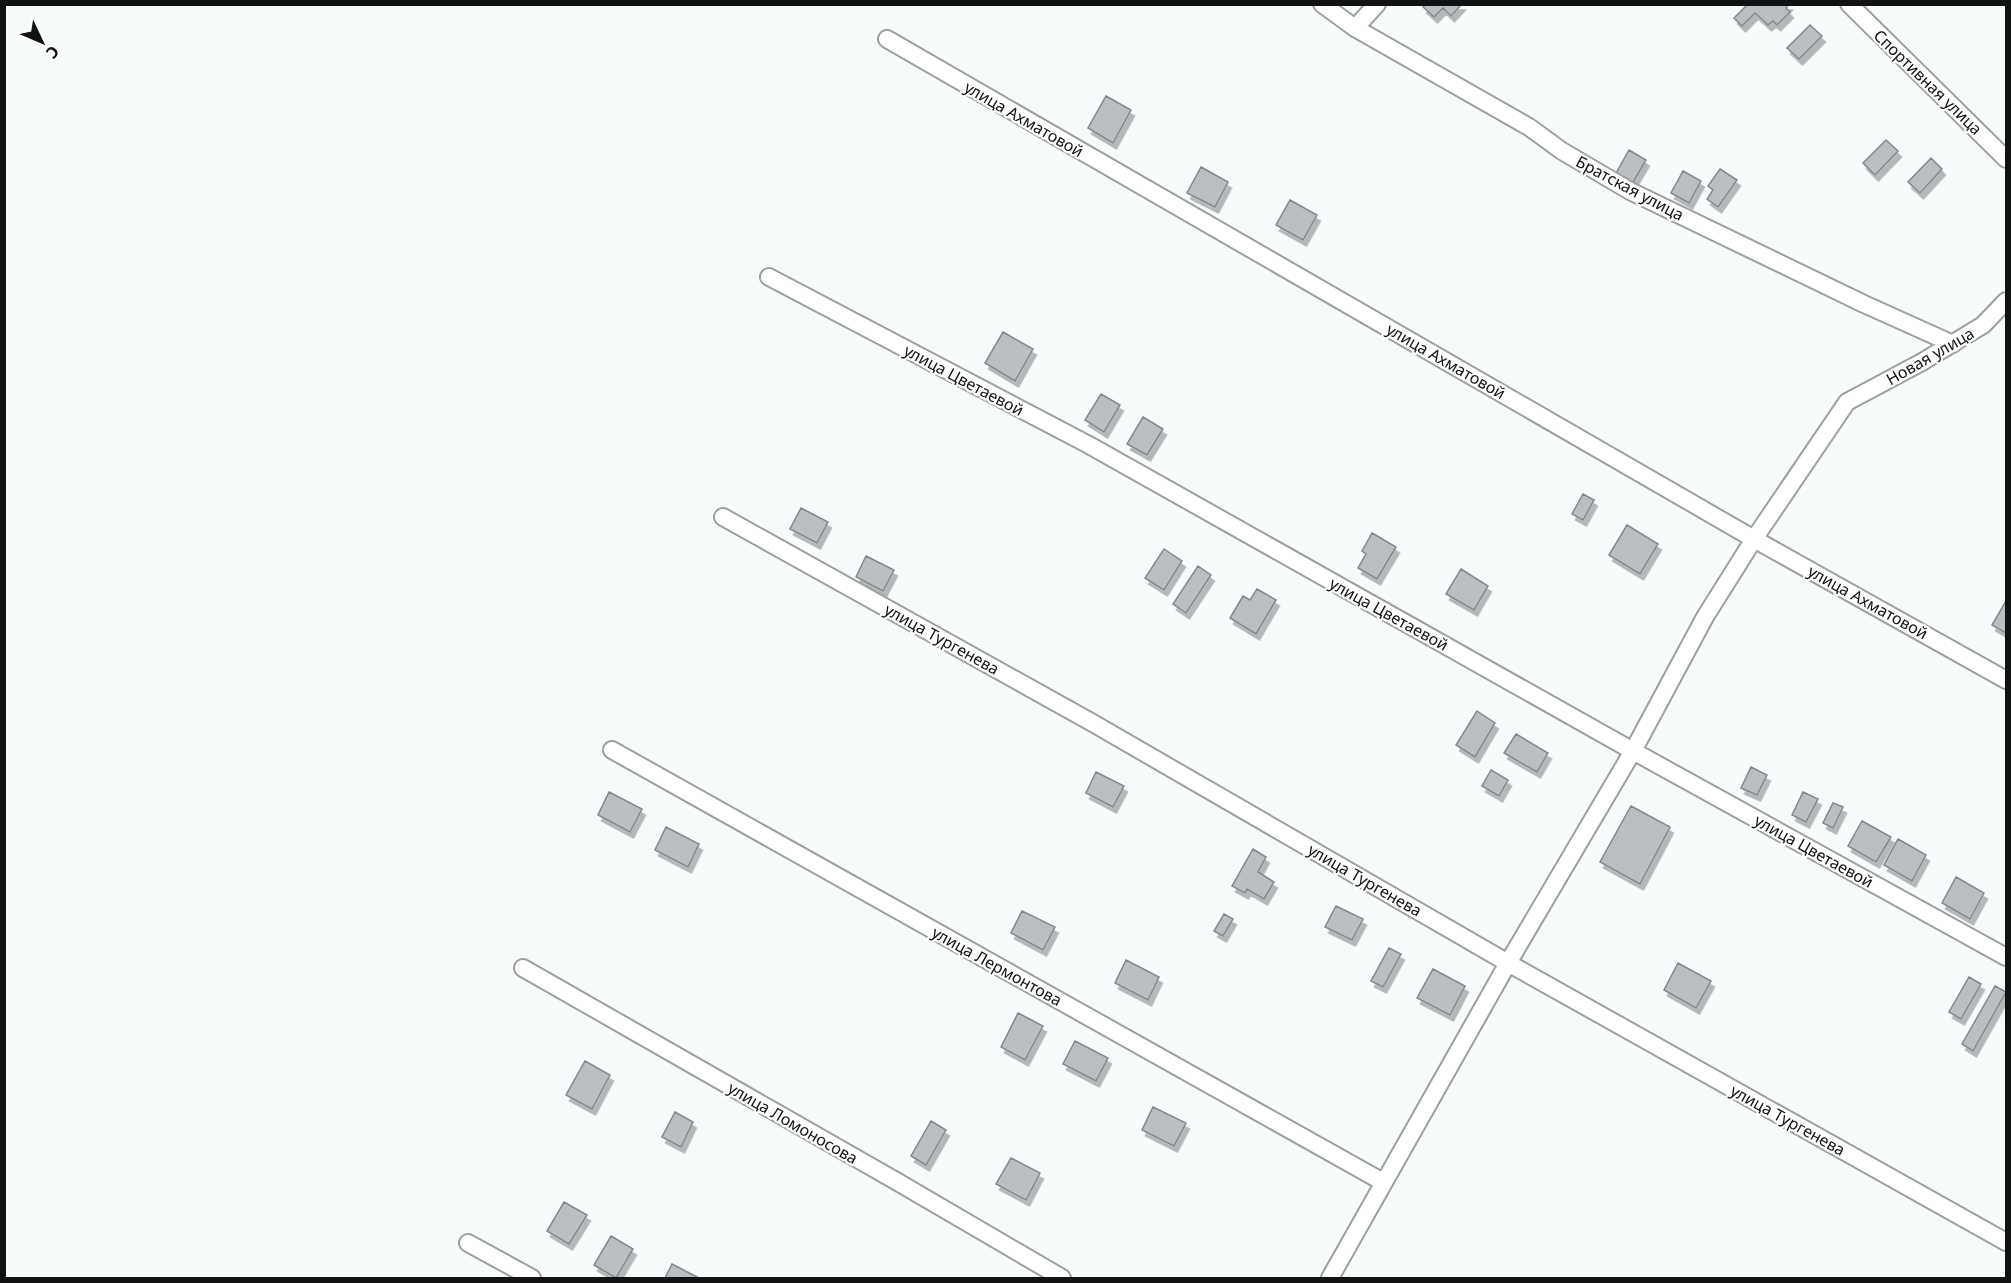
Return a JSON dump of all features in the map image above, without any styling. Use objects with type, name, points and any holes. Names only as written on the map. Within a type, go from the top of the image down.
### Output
[{"type":"street","name":"Братская улица","points":[[1322,4],[1355,28],[1529,127],[1562,151],[1630,191],[1953,344]]},
{"type":"street","points":[[1355,28],[1377,4]]},
{"type":"street","name":"Спортивная улица","points":[[1849,4],[2007,159]]},
{"type":"street","name":"улица Ахматовой","points":[[887,39],[1754,539],[2007,680]]},
{"type":"street","name":"улица Цветаевой","points":[[769,277],[1089,445],[1633,751],[2007,957]]},
{"type":"street","name":"Новая улица","points":[[1754,539],[1847,402],[1953,344],[1983,325],[2007,301]]},
{"type":"street","name":"улица Тургенева","points":[[723,517],[1091,722],[1508,963],[2007,1242]]},
{"type":"street","points":[[1330,1278],[1508,963],[1633,751],[1705,617],[1754,539]]},
{"type":"street","name":"улица Лермонтова","points":[[612,750],[1383,1182]]},
{"type":"street","name":"улица Ломоносова","points":[[523,969],[1062,1278]]},
{"type":"street","points":[[468,1243],[532,1278]]},
{"type":"building","points":[[1425,4],[1462,4],[1451,16],[1443,8],[1434,17],[1423,7]]},
{"type":"building","points":[[1748,4],[1789,4],[1786,8],[1790,12],[1777,25],[1773,21],[1768,25],[1755,13],[1742,26],[1734,18]]},
{"type":"building","points":[[1810,25],[1822,36],[1799,59],[1787,48]]},
{"type":"building","points":[[1106,96],[1131,110],[1113,143],[1088,128]]},
{"type":"building","points":[[1886,140],[1898,151],[1875,175],[1863,163]]},
{"type":"building","points":[[1629,150],[1646,160],[1632,184],[1615,175]]},
{"type":"building","points":[[1931,158],[1942,169],[1920,193],[1908,182]]},
{"type":"building","points":[[1201,167],[1228,182],[1215,207],[1187,193]]},
{"type":"building","points":[[1720,169],[1737,180],[1718,207],[1707,199],[1713,190],[1708,186]]},
{"type":"building","points":[[1683,171],[1701,181],[1689,203],[1671,193]]},
{"type":"building","points":[[1290,200],[1317,215],[1303,240],[1276,225]]},
{"type":"building","points":[[1003,332],[1033,349],[1015,381],[985,363]]},
{"type":"building","points":[[1101,394],[1120,405],[1104,432],[1085,420]]},
{"type":"building","points":[[1143,417],[1163,429],[1147,455],[1127,444]]},
{"type":"building","points":[[1583,494],[1594,500],[1583,520],[1572,514]]},
{"type":"building","points":[[801,508],[828,522],[817,543],[790,529]]},
{"type":"building","points":[[1627,525],[1658,544],[1640,574],[1609,555]]},
{"type":"building","points":[[1372,533],[1396,547],[1377,579],[1358,568],[1366,554],[1362,551]]},
{"type":"building","points":[[1164,549],[1182,561],[1164,590],[1145,578]]},
{"type":"building","points":[[866,556],[894,570],[883,591],[856,577]]},
{"type":"building","points":[[1198,566],[1211,575],[1186,613],[1173,604]]},
{"type":"building","points":[[1461,569],[1488,586],[1474,610],[1446,594]]},
{"type":"building","points":[[1257,589],[1276,600],[1256,634],[1230,618],[1243,596],[1250,600]]},
{"type":"building","points":[[2006,601],[2006,633],[1992,625]]},
{"type":"building","points":[[1477,711],[1495,723],[1475,757],[1456,745]]},
{"type":"building","points":[[1516,734],[1548,753],[1537,772],[1504,753]]},
{"type":"building","points":[[1751,767],[1767,775],[1757,795],[1741,788]]},
{"type":"building","points":[[1491,770],[1508,780],[1499,796],[1482,786]]},
{"type":"building","points":[[1096,772],[1124,786],[1113,807],[1086,793]]},
{"type":"building","points":[[609,792],[642,809],[630,832],[598,815]]},
{"type":"building","points":[[1803,792],[1818,799],[1806,822],[1792,815]]},
{"type":"building","points":[[1833,803],[1843,807],[1833,828],[1823,823]]},
{"type":"building","points":[[1631,806],[1670,827],[1640,884],[1600,862]]},
{"type":"building","points":[[1862,821],[1891,837],[1876,862],[1848,846]]},
{"type":"building","points":[[666,827],[699,844],[688,867],[655,850]]},
{"type":"building","points":[[1898,839],[1926,855],[1912,881],[1884,865]]},
{"type":"building","points":[[1253,849],[1266,857],[1258,872],[1274,882],[1264,899],[1247,889],[1245,893],[1232,886]]},
{"type":"building","points":[[1956,877],[1984,893],[1970,919],[1942,903]]},
{"type":"building","points":[[1336,906],[1363,919],[1352,940],[1325,927]]},
{"type":"building","points":[[1022,911],[1055,927],[1043,950],[1011,933]]},
{"type":"building","points":[[1224,914],[1233,919],[1223,936],[1214,931]]},
{"type":"building","points":[[1389,948],[1401,954],[1383,987],[1371,981]]},
{"type":"building","points":[[1126,960],[1159,977],[1148,1000],[1115,983]]},
{"type":"building","points":[[1678,963],[1711,981],[1696,1008],[1664,990]]},
{"type":"building","points":[[1433,969],[1465,986],[1450,1015],[1417,998]]},
{"type":"building","points":[[1969,977],[1981,984],[1961,1019],[1949,1012]]},
{"type":"building","points":[[1995,986],[2006,992],[1973,1051],[1962,1044]]},
{"type":"building","points":[[1018,1013],[1043,1026],[1025,1060],[1001,1047]]},
{"type":"building","points":[[1075,1041],[1108,1058],[1096,1081],[1063,1064]]},
{"type":"building","points":[[585,1061],[610,1075],[592,1109],[566,1095]]},
{"type":"building","points":[[1153,1107],[1186,1123],[1174,1146],[1142,1130]]},
{"type":"building","points":[[675,1112],[693,1122],[681,1147],[662,1137]]},
{"type":"building","points":[[931,1121],[946,1130],[926,1165],[911,1156]]},
{"type":"building","points":[[1011,1158],[1040,1173],[1026,1200],[996,1184]]},
{"type":"building","points":[[564,1202],[587,1215],[569,1244],[547,1231]]},
{"type":"building","points":[[611,1236],[633,1249],[616,1278],[594,1265]]},
{"type":"building","points":[[672,1264],[699,1278],[665,1278]]}]
